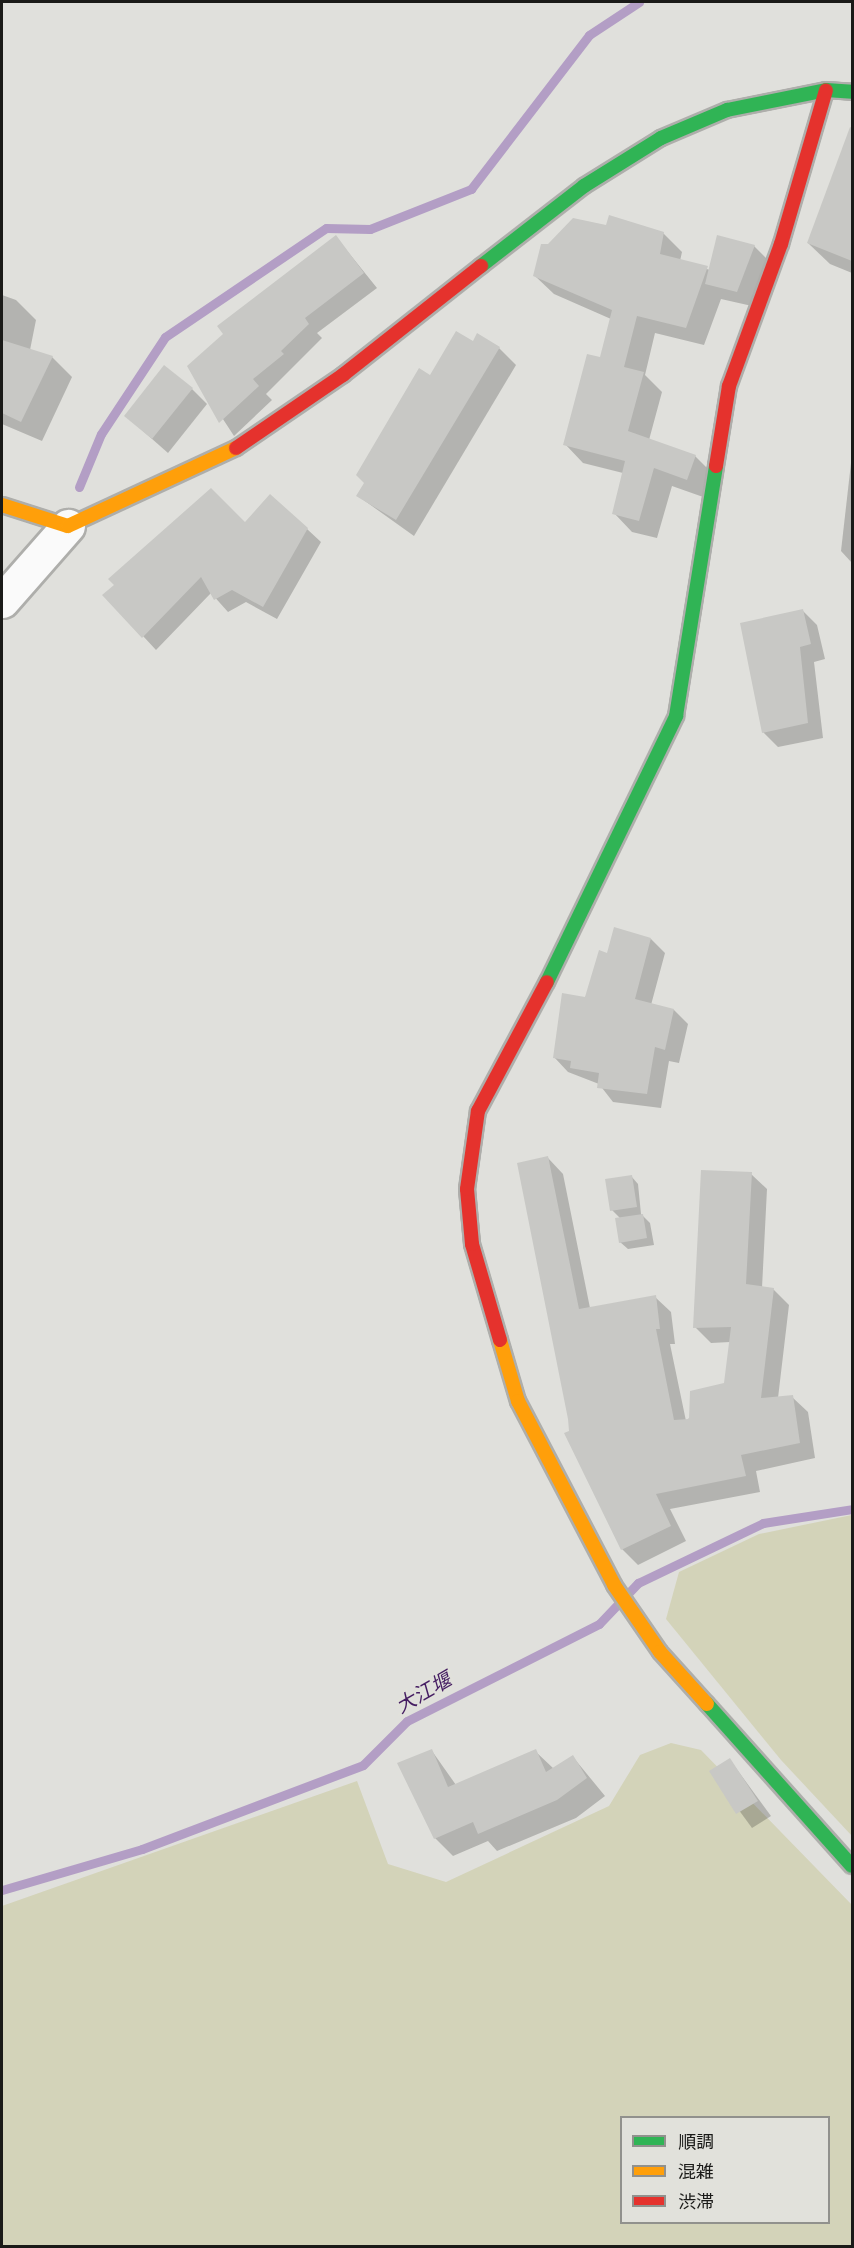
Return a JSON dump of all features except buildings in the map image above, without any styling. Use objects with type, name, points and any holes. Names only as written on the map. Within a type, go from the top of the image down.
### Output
[{"type":"street","points":[[826,90],[781,244],[729,386],[676,716],[583,913],[478,1111],[467,1189],[472,1244],[518,1401],[615,1587],[660,1652],[852,1866]]},
{"type":"street","points":[[2,601],[68,526],[224,457],[343,375],[584,186],[661,138],[727,110],[826,90],[852,92]]},
{"type":"street","points":[[2,505],[68,526]]},
{"type":"green space","points":[[852,1515],[852,1836],[781,1760],[666,1619],[679,1572],[759,1534]]},
{"type":"green space","points":[[671,1743],[701,1750],[852,1905],[852,2246],[2,2246],[2,1906],[357,1781],[388,1864],[446,1882],[609,1806],[640,1755]]},
{"type":"waterway","points":[[79,487],[101,434],[165,337],[326,228],[370,229],[471,189],[589,35],[639,2]]},
{"type":"waterway","name":"大江堰","points":[[2,1890],[142,1849],[363,1765],[407,1721],[599,1624],[638,1583],[763,1523],[852,1509]]},
{"type":"traffic: fast","points":[[481,266],[584,186],[661,138],[727,110],[826,90],[852,92]]},
{"type":"traffic: fast","points":[[547,982],[676,716],[716,466]]},
{"type":"traffic: fast","points":[[707,1704],[852,1866]]},
{"type":"traffic: slow","points":[[2,505],[68,526],[236,448]]},
{"type":"traffic: slow","points":[[500,1340],[518,1401],[614,1585],[660,1652],[707,1704]]},
{"type":"traffic: jam","points":[[716,466],[729,386],[781,244],[826,90]]},
{"type":"traffic: jam","points":[[236,448],[343,375],[481,266]]},
{"type":"traffic: jam","points":[[500,1340],[472,1244],[467,1189],[478,1111],[547,982]]}]
